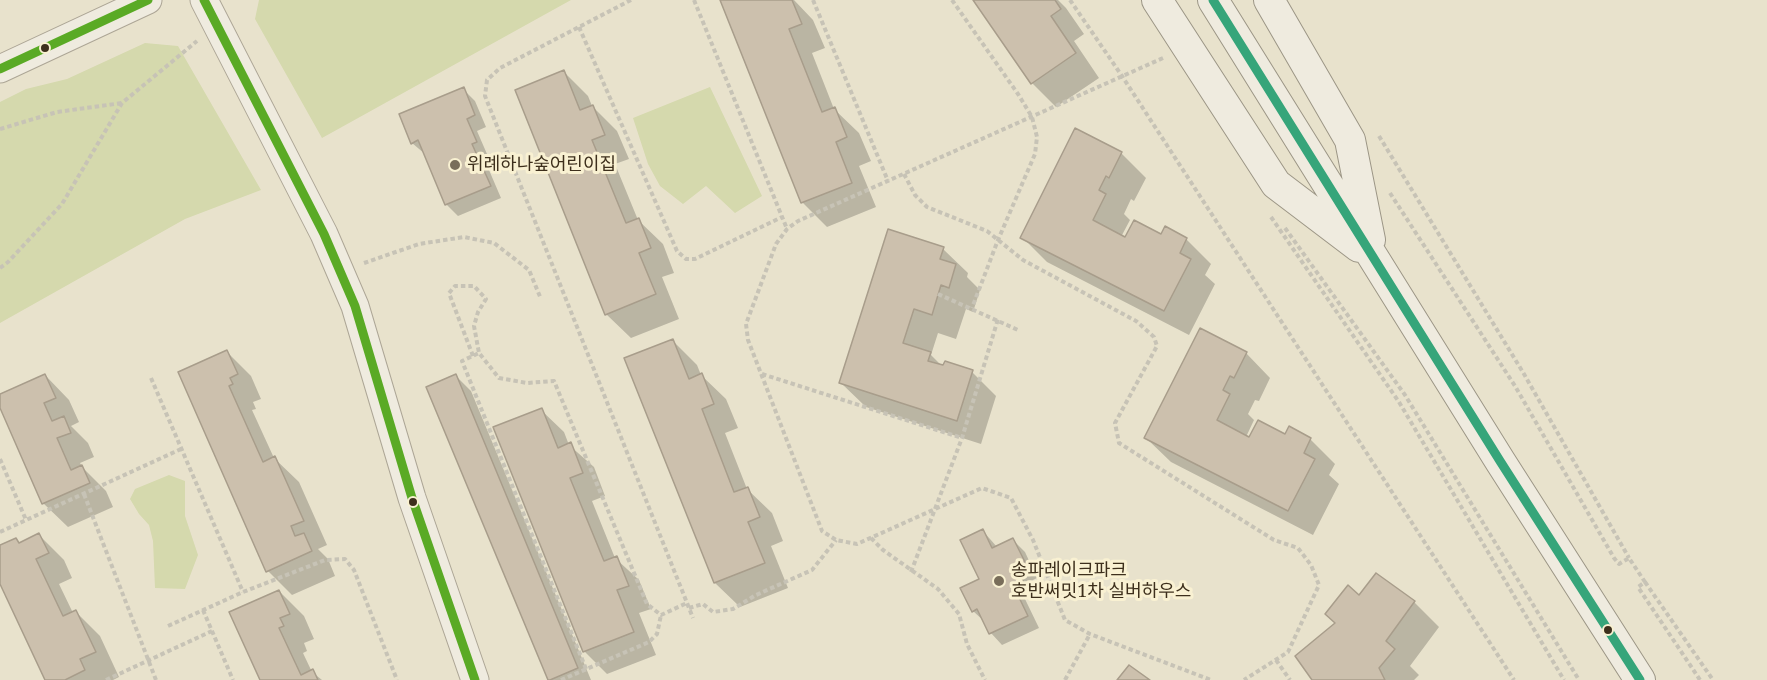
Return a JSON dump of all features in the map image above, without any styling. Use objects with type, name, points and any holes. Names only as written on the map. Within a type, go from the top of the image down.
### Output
[{"type":"main road","points":[[1157,0],[1276,184],[1373,258]]},
{"type":"main road","points":[[1213,0],[1500,461],[1640,680]]},
{"type":"main road","points":[[1269,0],[1350,140],[1373,258]]},
{"type":"street","points":[[0,69],[148,0]]},
{"type":"street","points":[[204,0],[292,171],[355,306],[412,498],[475,680]]},
{"type":"path","points":[[631,0],[500,68],[487,80],[484,96],[693,618]]},
{"type":"path","points":[[694,0],[787,229]]},
{"type":"path","points":[[813,0],[888,181]]},
{"type":"path","points":[[952,0],[1032,117],[1037,137],[1035,154],[972,308]]},
{"type":"path","points":[[1070,0],[1122,76],[1514,680]]},
{"type":"path","points":[[0,268],[62,204],[122,103],[216,26]]},
{"type":"path","points":[[579,27],[677,251],[686,259],[695,259],[782,217]]},
{"type":"path","points":[[1167,57],[798,221],[787,229],[776,244],[746,324],[748,340],[822,531],[836,540],[857,544],[982,488],[1011,498],[1033,540],[1065,620],[1090,634],[1211,680]]},
{"type":"path","points":[[0,129],[57,112],[122,103]]},
{"type":"path","points":[[1376,131],[1524,374],[1629,558],[1713,680]]},
{"type":"path","points":[[904,174],[915,195],[927,207],[987,231],[1023,260],[1136,321],[1154,337],[1156,346],[1115,423],[1119,443],[1274,540],[1298,548],[1311,565],[1319,585],[1288,652],[1244,680]]},
{"type":"path","points":[[1384,184],[1515,386],[1618,564],[1629,558]]},
{"type":"path","points":[[1564,680],[1399,402],[1273,215],[1405,395],[1579,680]]},
{"type":"path","points":[[340,272],[419,244],[464,237],[494,243],[529,270],[542,299]]},
{"type":"path","points":[[473,356],[448,293],[455,286],[474,286],[486,298],[478,312],[474,326],[479,353],[499,378],[527,383],[554,381],[647,604],[661,615]]},
{"type":"path","points":[[938,294],[1018,330]]},
{"type":"path","points":[[911,572],[962,438],[998,320]]},
{"type":"path","points":[[479,353],[462,361],[586,669]]},
{"type":"path","points":[[761,373],[962,438]]},
{"type":"path","points":[[151,378],[243,592]]},
{"type":"path","points":[[0,532],[181,449]]},
{"type":"path","points":[[0,459],[26,520]]},
{"type":"path","points":[[84,494],[156,680]]},
{"type":"path","points":[[871,538],[911,572],[938,589],[959,614],[967,645],[985,680]]},
{"type":"path","points":[[661,615],[688,605],[703,604],[713,612],[733,609],[756,595],[812,570],[836,540]]},
{"type":"path","points":[[168,626],[243,592],[325,560],[345,559],[354,570],[397,680]]},
{"type":"path","points":[[1645,582],[1638,587],[1700,680]]},
{"type":"path","points":[[203,610],[233,680]]},
{"type":"path","points":[[561,680],[649,642],[657,634],[661,615]]},
{"type":"path","points":[[106,680],[212,631]]},
{"type":"path","points":[[1065,680],[1090,634]]},
{"type":"path","points":[[1275,660],[1290,680]]},
{"type":"green space","points":[[259,0],[571,0],[322,138],[255,19]]},
{"type":"green space","points":[[145,43],[178,46],[261,190],[185,219],[0,323],[0,102],[26,89],[67,79]]},
{"type":"green space","points":[[710,87],[762,196],[735,213],[706,186],[683,204],[660,186],[648,164],[633,118]]},
{"type":"green space","points":[[169,475],[185,481],[185,516],[198,555],[185,589],[155,588],[153,541],[149,525],[130,499],[135,489]]},
{"type":"building","points":[[720,0],[792,0],[802,24],[789,29],[822,112],[835,107],[847,137],[836,142],[852,183],[801,203]]},
{"type":"building","points":[[973,0],[1055,0],[1061,9],[1051,16],[1076,53],[1031,84]]},
{"type":"building","points":[[564,70],[580,110],[593,105],[605,135],[592,140],[626,223],[639,218],[651,248],[639,253],[656,294],[605,315],[515,90]]},
{"type":"building","name":"위례하나숲어린이집","points":[[464,87],[475,115],[467,119],[477,142],[472,144],[491,186],[445,205],[418,140],[411,144],[399,114]]},
{"type":"building","points":[[1075,128],[1122,152],[1109,178],[1106,176],[1099,190],[1106,194],[1093,220],[1125,237],[1134,220],[1161,234],[1165,226],[1187,238],[1180,253],[1191,259],[1164,311],[1020,238]]},
{"type":"building","points":[[888,229],[944,247],[940,259],[956,264],[949,288],[941,285],[932,315],[914,309],[903,343],[931,352],[928,361],[943,365],[945,361],[973,370],[957,421],[839,383]]},
{"type":"building","points":[[1200,328],[1247,352],[1234,378],[1230,376],[1223,390],[1230,394],[1217,420],[1249,437],[1258,420],[1285,434],[1289,426],[1311,438],[1304,453],[1315,459],[1288,511],[1144,438]]},
{"type":"building","points":[[673,339],[689,379],[702,373],[714,404],[702,409],[734,492],[748,487],[760,517],[748,522],[765,563],[714,583],[624,358]]},
{"type":"building","points":[[227,350],[238,374],[230,378],[233,384],[229,386],[263,462],[275,456],[304,521],[291,526],[295,536],[304,533],[312,551],[266,572],[178,372]]},
{"type":"building","points":[[45,374],[56,398],[44,403],[52,421],[64,416],[71,433],[57,438],[71,470],[82,465],[90,483],[42,504],[0,408],[0,394]]},
{"type":"building","points":[[456,374],[578,668],[550,680],[548,680],[426,387]]},
{"type":"building","points":[[542,408],[558,448],[571,442],[583,473],[570,478],[604,561],[617,556],[629,586],[617,590],[634,632],[583,652],[493,427]]},
{"type":"building","name":"송파레이크파크 호반써밋1차 실버하우스","points":[[983,529],[992,548],[1013,538],[1027,566],[1018,570],[1024,583],[1014,587],[1028,616],[989,634],[977,609],[972,612],[960,588],[979,579],[960,540]]},
{"type":"building","points":[[39,533],[49,553],[36,559],[63,616],[76,610],[96,652],[80,659],[85,670],[65,680],[45,680],[0,584],[0,545],[16,538],[19,543]]},
{"type":"building","points":[[1376,573],[1415,601],[1386,641],[1395,649],[1379,668],[1385,680],[1312,680],[1295,656],[1335,623],[1325,614],[1348,585],[1359,595]]},
{"type":"building","points":[[279,590],[290,614],[280,618],[284,626],[279,628],[301,675],[313,669],[318,680],[260,680],[229,612]]},
{"type":"building","points":[[1129,665],[1150,680],[1117,680]]},
{"type":"transit line","points":[[0,69],[148,0]]},
{"type":"transit line","points":[[204,0],[324,234],[355,306],[412,498],[475,680]]},
{"type":"transit line","points":[[1213,0],[1500,461],[1640,680]]},
{"type":"place","name":"위례하나숲어린이집","points":[[455,165]]},
{"type":"place","name":"송파레이크파크 호반써밋1차 실버하우스","points":[[999,581]]}]
